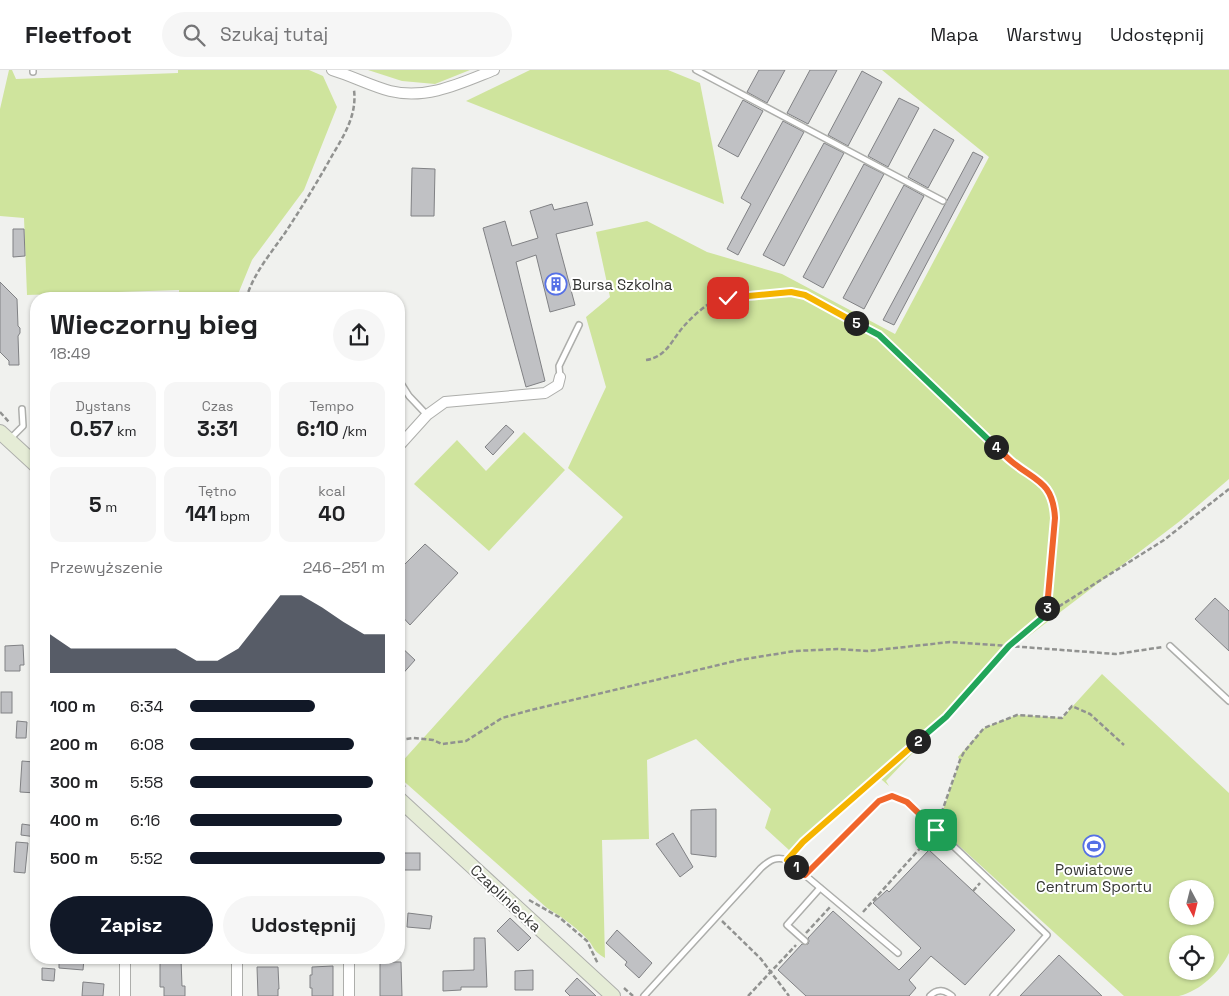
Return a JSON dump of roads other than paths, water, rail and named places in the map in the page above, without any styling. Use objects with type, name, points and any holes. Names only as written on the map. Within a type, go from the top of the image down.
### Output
[{"type":"main road","points":[[5,436],[30,459]]},
{"type":"main road","name":"Czapliniecka","points":[[405,796],[616,990]]},
{"type":"street","points":[[332,70],[391,91],[419,93],[444,89],[494,70]]},
{"type":"street","points":[[405,439],[439,405],[450,401],[545,393],[558,385],[560,377]]},
{"type":"street","points":[[125,964],[125,996]]},
{"type":"street","points":[[236,964],[237,996]]},
{"type":"street","points":[[348,964],[349,996]]},
{"type":"lane","points":[[696,70],[944,201]]},
{"type":"lane","points":[[560,377],[559,366],[580,325]]},
{"type":"lane","points":[[405,390],[427,415]]},
{"type":"lane","points":[[5,436],[23,426],[22,409]]},
{"type":"lane","points":[[1170,646],[1229,701]]},
{"type":"lane","points":[[805,875],[879,801],[892,796],[907,802],[1047,935],[993,996]]},
{"type":"lane","points":[[644,996],[761,868],[772,859],[781,858],[787,860],[898,953]]},
{"type":"lane","points":[[803,940],[787,925],[820,888]]},
{"type":"lane","points":[[930,996],[933,992],[941,990],[952,996]]},
{"type":"place","name":"Bursa Szkolna","points":[[556,284]]},
{"type":"place","name":"Powiatowe Centrum Sportu","points":[[1094,846]]}]
